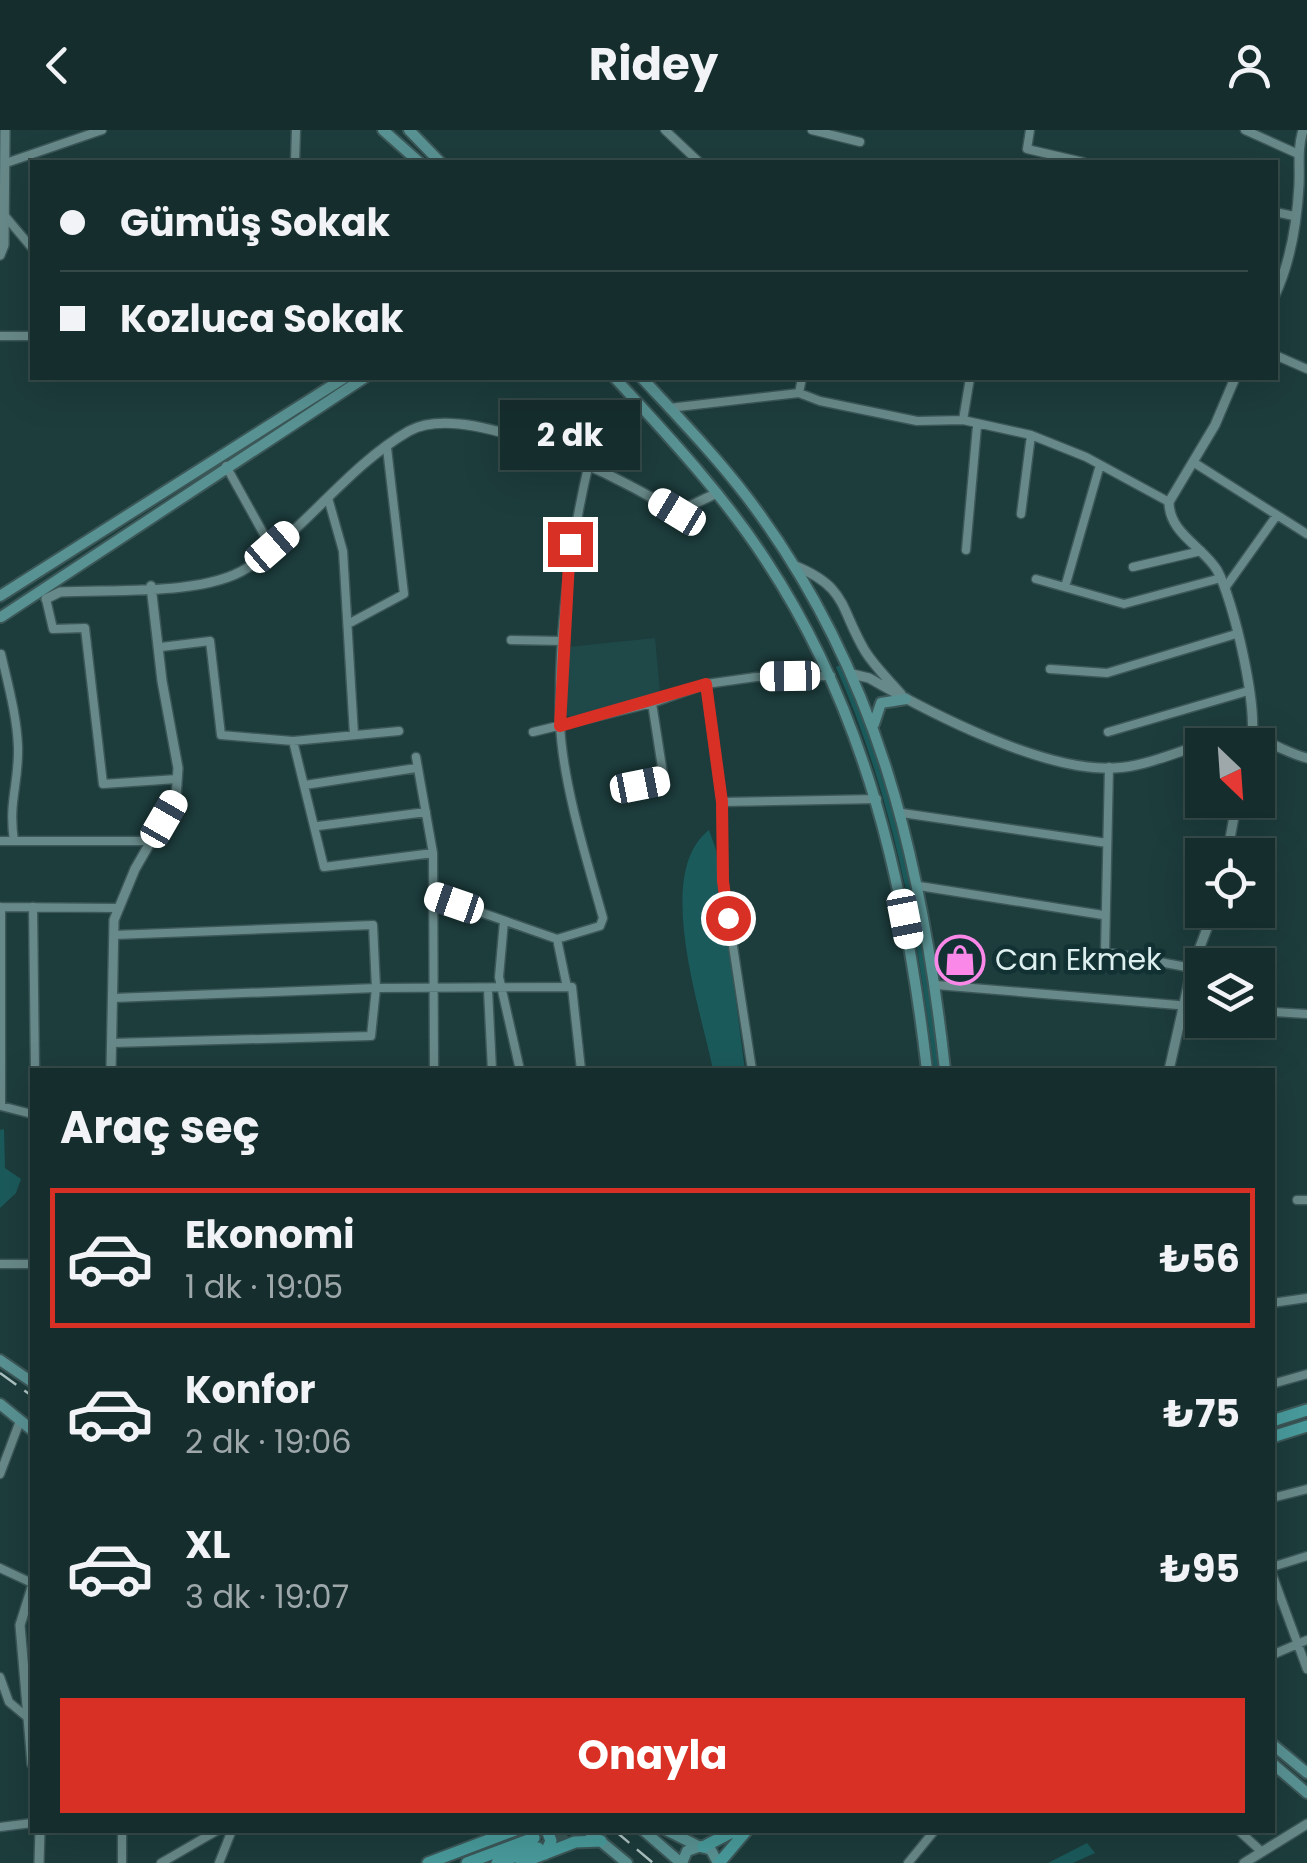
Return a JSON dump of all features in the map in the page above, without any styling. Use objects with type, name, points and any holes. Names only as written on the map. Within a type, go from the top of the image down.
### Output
[{"type":"main road","points":[[383,130],[417,160]]},
{"type":"main road","points":[[408,130],[438,160]]},
{"type":"main road","points":[[0,596],[341,380]]},
{"type":"main road","points":[[0,618],[361,380]]},
{"type":"main road","points":[[616,380],[717,493],[766,560],[830,676],[877,799],[899,887],[927,1068]]},
{"type":"main road","points":[[644,380],[748,499],[793,565],[852,674],[874,724],[902,813],[919,886],[946,1068]]},
{"type":"main road","points":[[0,607],[0,618]]},
{"type":"main road","points":[[874,724],[882,703],[906,699]]},
{"type":"main road","points":[[0,1360],[30,1381]]},
{"type":"main road","points":[[0,1404],[30,1428]]},
{"type":"main road","points":[[1275,1420],[1307,1410]]},
{"type":"main road","points":[[1275,1436],[1307,1426]]},
{"type":"main road","points":[[1275,1746],[1307,1773]]},
{"type":"main road","points":[[1275,1766],[1307,1793]]},
{"type":"main road","points":[[428,1863],[508,1833]]},
{"type":"main road","points":[[497,1863],[550,1845],[548,1833]]},
{"type":"main road","points":[[647,1833],[682,1863],[687,1852],[729,1833]]},
{"type":"main road","points":[[673,1833],[714,1854],[718,1863],[744,1833]]},
{"type":"main road","points":[[467,1863],[580,1834],[601,1841],[627,1863]]},
{"type":"main road","points":[[521,1863],[539,1846]]},
{"type":"street","points":[[0,255],[5,216],[4,130]]},
{"type":"street","points":[[6,163],[102,130]]},
{"type":"street","points":[[294,160],[296,130]]},
{"type":"street","points":[[665,130],[698,160]]},
{"type":"street","points":[[812,130],[860,142]]},
{"type":"street","points":[[1030,130],[1028,149],[1074,160]]},
{"type":"street","points":[[1245,130],[1296,153]]},
{"type":"street","points":[[1278,289],[1285,274],[1303,186],[1296,153],[1303,130]]},
{"type":"street","points":[[1278,213],[1294,216]]},
{"type":"street","points":[[5,216],[30,246]]},
{"type":"street","points":[[0,336],[30,336]]},
{"type":"street","points":[[1278,355],[1307,369]]},
{"type":"street","points":[[799,392],[802,380]]},
{"type":"street","points":[[963,420],[970,380]]},
{"type":"street","points":[[1233,380],[1215,425],[1169,502],[1172,522],[1201,551],[1223,583],[1248,691],[1251,728]]},
{"type":"street","points":[[669,408],[799,392],[820,402],[917,421],[963,420],[1031,435],[1100,465],[1169,502]]},
{"type":"street","points":[[178,778],[103,784],[84,628],[53,629],[46,599],[60,592],[222,580],[246,568],[409,432],[450,422],[589,463],[677,512],[717,493]]},
{"type":"street","points":[[966,550],[977,426]]},
{"type":"street","points":[[1020,514],[1031,435]]},
{"type":"street","points":[[348,624],[404,594],[387,448]]},
{"type":"street","points":[[1193,462],[1307,534]]},
{"type":"street","points":[[434,896],[557,939],[600,926],[602,918],[584,851],[560,726],[570,544],[589,463]]},
{"type":"street","points":[[1066,587],[1100,465]]},
{"type":"street","points":[[226,466],[272,547]]},
{"type":"street","points":[[328,498],[343,551],[354,735]]},
{"type":"street","points":[[1036,579],[1124,604],[1223,583],[1277,515]]},
{"type":"street","points":[[1133,566],[1201,551]]},
{"type":"street","points":[[793,565],[834,587],[846,604],[864,649],[906,699]]},
{"type":"street","points":[[111,1068],[114,935],[119,908],[176,798],[178,778],[152,586]]},
{"type":"street","points":[[1050,669],[1108,673],[1236,634]]},
{"type":"street","points":[[511,640],[563,641]]},
{"type":"street","points":[[161,648],[210,641],[222,735],[293,740],[400,731]]},
{"type":"street","points":[[2,654],[18,746],[16,783],[8,806],[14,841]]},
{"type":"street","points":[[852,674],[870,678],[980,734],[1056,759],[1109,767],[1185,748]]},
{"type":"street","points":[[533,732],[652,703],[706,684],[830,676]]},
{"type":"street","points":[[706,684],[722,802],[723,881],[752,1068]]},
{"type":"street","points":[[1108,732],[1248,691]]},
{"type":"street","points":[[616,789],[664,780],[652,703]]},
{"type":"street","points":[[293,740],[318,826],[324,867],[433,853]]},
{"type":"street","points":[[1275,749],[1307,758]]},
{"type":"street","points":[[416,757],[433,853],[434,1068]]},
{"type":"street","points":[[1109,767],[1105,952],[1185,967]]},
{"type":"street","points":[[305,785],[416,768]]},
{"type":"street","points":[[722,802],[877,799]]},
{"type":"street","points":[[318,826],[426,812]]},
{"type":"street","points":[[902,813],[1107,843]]},
{"type":"street","points":[[0,841],[151,841]]},
{"type":"street","points":[[919,886],[1103,915]]},
{"type":"street","points":[[30,1113],[1,1106],[0,907],[119,908]]},
{"type":"street","points":[[33,907],[34,1068]]},
{"type":"street","points":[[504,920],[500,990],[520,1068]]},
{"type":"street","points":[[112,1043],[371,1036],[376,988],[373,925],[114,935]]},
{"type":"street","points":[[557,939],[567,988]]},
{"type":"street","points":[[936,984],[1185,1006]]},
{"type":"street","points":[[113,998],[376,988],[572,988],[581,1068]]},
{"type":"street","points":[[488,990],[492,1068]]},
{"type":"street","points":[[1169,1068],[1185,995]]},
{"type":"street","points":[[1275,1012],[1307,1014]]},
{"type":"street","points":[[0,1264],[30,1264]]},
{"type":"street","points":[[1275,1303],[1307,1298]]},
{"type":"street","points":[[1275,1383],[1307,1374]]},
{"type":"street","points":[[0,1474],[20,1421]]},
{"type":"street","points":[[1275,1497],[1307,1489]]},
{"type":"street","points":[[1275,1569],[1307,1556]]},
{"type":"street","points":[[0,1568],[30,1584]]},
{"type":"street","points":[[1275,1577],[1302,1642],[1307,1669]]},
{"type":"street","points":[[30,1592],[20,1625],[30,1745]]},
{"type":"street","points":[[1275,1654],[1302,1642]]},
{"type":"street","points":[[0,1677],[8,1702],[27,1717]]},
{"type":"street","points":[[0,1827],[30,1823]]},
{"type":"street","points":[[1244,1863],[1307,1824]]},
{"type":"street","points":[[39,1863],[40,1833]]},
{"type":"street","points":[[122,1833],[122,1863]]},
{"type":"street","points":[[160,1863],[213,1833]]},
{"type":"street","points":[[219,1863],[231,1833]]},
{"type":"street","points":[[908,1863],[933,1833]]},
{"type":"street","points":[[1241,1833],[1262,1852]]},
{"type":"shaded area","points":[[655,638],[660,693],[572,718],[566,715],[568,647]]},
{"type":"shaded area","points":[[840,665],[861,715],[906,866],[939,1068],[934,1068],[911,915],[888,815],[836,667]]},
{"type":"shaded area","points":[[709,830],[716,850],[745,1068],[713,1068],[692,979],[682,909],[684,877],[693,850]]},
{"type":"shaded area","points":[[4,1129],[5,1168],[21,1179],[16,1193],[0,1208],[0,1130]]},
{"type":"shaded area","points":[[1087,1843],[1095,1853],[1073,1863],[1048,1863]]},
{"type":"tunnel","points":[[542,1846],[574,1833]]},
{"type":"railway","points":[[0,1373],[30,1395]]},
{"type":"railway","points":[[618,1833],[653,1863]]},
{"type":"place","name":"Can Ekmek","points":[[960,960]]},
{"type":"route","points":[[570,544],[560,726],[652,703],[706,684],[722,802],[723,881],[728,918]]}]
